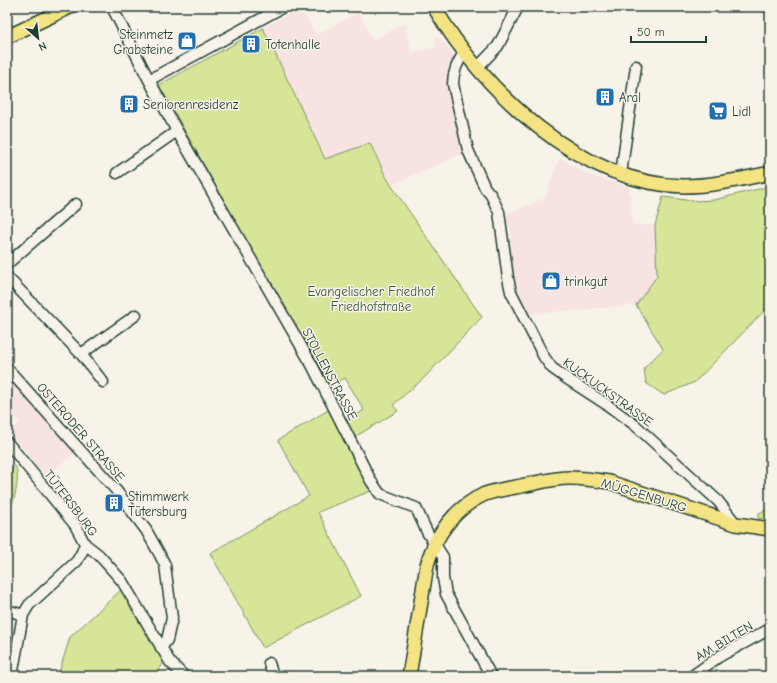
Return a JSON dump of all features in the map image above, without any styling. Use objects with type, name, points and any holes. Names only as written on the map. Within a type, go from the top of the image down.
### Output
[{"type":"main road","points":[[7,37],[70,7]]},
{"type":"main road","points":[[434,7],[446,28],[465,52],[514,107],[547,134],[575,153],[621,174],[646,181],[682,186],[729,182],[770,173]]},
{"type":"main road","name":"MÜGGENBURG","points":[[409,676],[430,551],[446,525],[458,512],[472,501],[487,494],[539,482],[568,478],[587,479],[609,482],[736,524],[770,529]]},
{"type":"street","name":"STOLLENSTRASSE","points":[[112,7],[177,132],[312,365],[371,481],[380,494],[416,508],[434,544],[443,557],[443,578],[446,594],[491,676]]},
{"type":"street","points":[[149,80],[283,7]]},
{"type":"street","points":[[478,68],[498,46],[518,7]]},
{"type":"street","name":"KUCKUCKSTRASSE","points":[[465,52],[459,60],[453,74],[453,84],[468,150],[485,188],[491,195],[499,212],[511,292],[544,357],[552,368],[635,425],[718,501],[736,524]]},
{"type":"street","points":[[621,174],[636,66]]},
{"type":"street","points":[[117,173],[177,132]]},
{"type":"street","points":[[7,264],[76,204]]},
{"type":"street","points":[[7,278],[81,354],[103,382]]},
{"type":"street","points":[[81,354],[136,315]]},
{"type":"street","name":"OSTERODER STRASSE","points":[[7,368],[115,489],[146,530],[160,555],[165,565],[172,618],[166,640],[161,648]]},
{"type":"street","name":"TÜTERSBURG","points":[[7,442],[75,526],[85,544],[99,555],[122,581],[170,662],[184,676]]},
{"type":"street","points":[[12,676],[23,615],[29,605],[77,561],[85,544]]},
{"type":"street","points":[[7,610],[23,615]]},
{"type":"street","name":"AM BILTEN","points":[[692,676],[720,656],[770,630]]},
{"type":"street","points":[[269,663],[273,676]]},
{"type":"shaded area","points":[[28,7],[48,7],[32,15]]},
{"type":"shaded area","points":[[301,8],[316,35],[359,12],[373,40],[405,23],[411,53],[437,47],[435,38],[438,36],[455,56],[454,62],[448,73],[447,80],[462,154],[391,185],[385,175],[325,159],[263,28]]},
{"type":"shaded area","points":[[560,158],[586,174],[629,187],[633,225],[655,225],[657,276],[636,305],[528,314],[514,287],[507,242],[512,236],[506,214],[545,198]]},
{"type":"shaded area","points":[[7,373],[77,451],[46,477],[9,432],[20,423],[7,411]]},
{"type":"green space","points":[[747,7],[770,7],[770,14]]},
{"type":"green space","name":"Evangelischer Friedhof Friedhofstraße","points":[[263,28],[325,159],[370,143],[391,185],[482,317],[424,378],[393,405],[398,411],[353,438],[344,423],[364,410],[345,378],[328,386],[159,85]]},
{"type":"green space","points":[[770,186],[770,305],[695,382],[664,395],[646,383],[644,368],[663,349],[636,305],[657,276],[655,225],[663,197],[693,201],[714,200]]},
{"type":"green space","points":[[330,409],[371,491],[318,512],[361,596],[263,648],[210,553],[309,496],[278,440]]},
{"type":"green space","points":[[15,466],[17,471],[16,491],[7,515],[7,473]]},
{"type":"green space","points":[[770,508],[770,520],[758,518],[759,513]]},
{"type":"green space","points":[[121,590],[164,662],[159,670],[153,676],[58,676],[70,637]]},
{"type":"place","name":"Steinmetz Grabsteine","points":[[187,41]]},
{"type":"place","name":"Totenhalle","points":[[251,44]]},
{"type":"place","name":"Aral","points":[[605,97]]},
{"type":"place","name":"Seniorenresidenz","points":[[129,104]]},
{"type":"place","name":"Lidl","points":[[718,111]]},
{"type":"place","name":"trinkgut","points":[[551,281]]},
{"type":"place","name":"Stimmwerk Tütersburg","points":[[114,503]]}]
